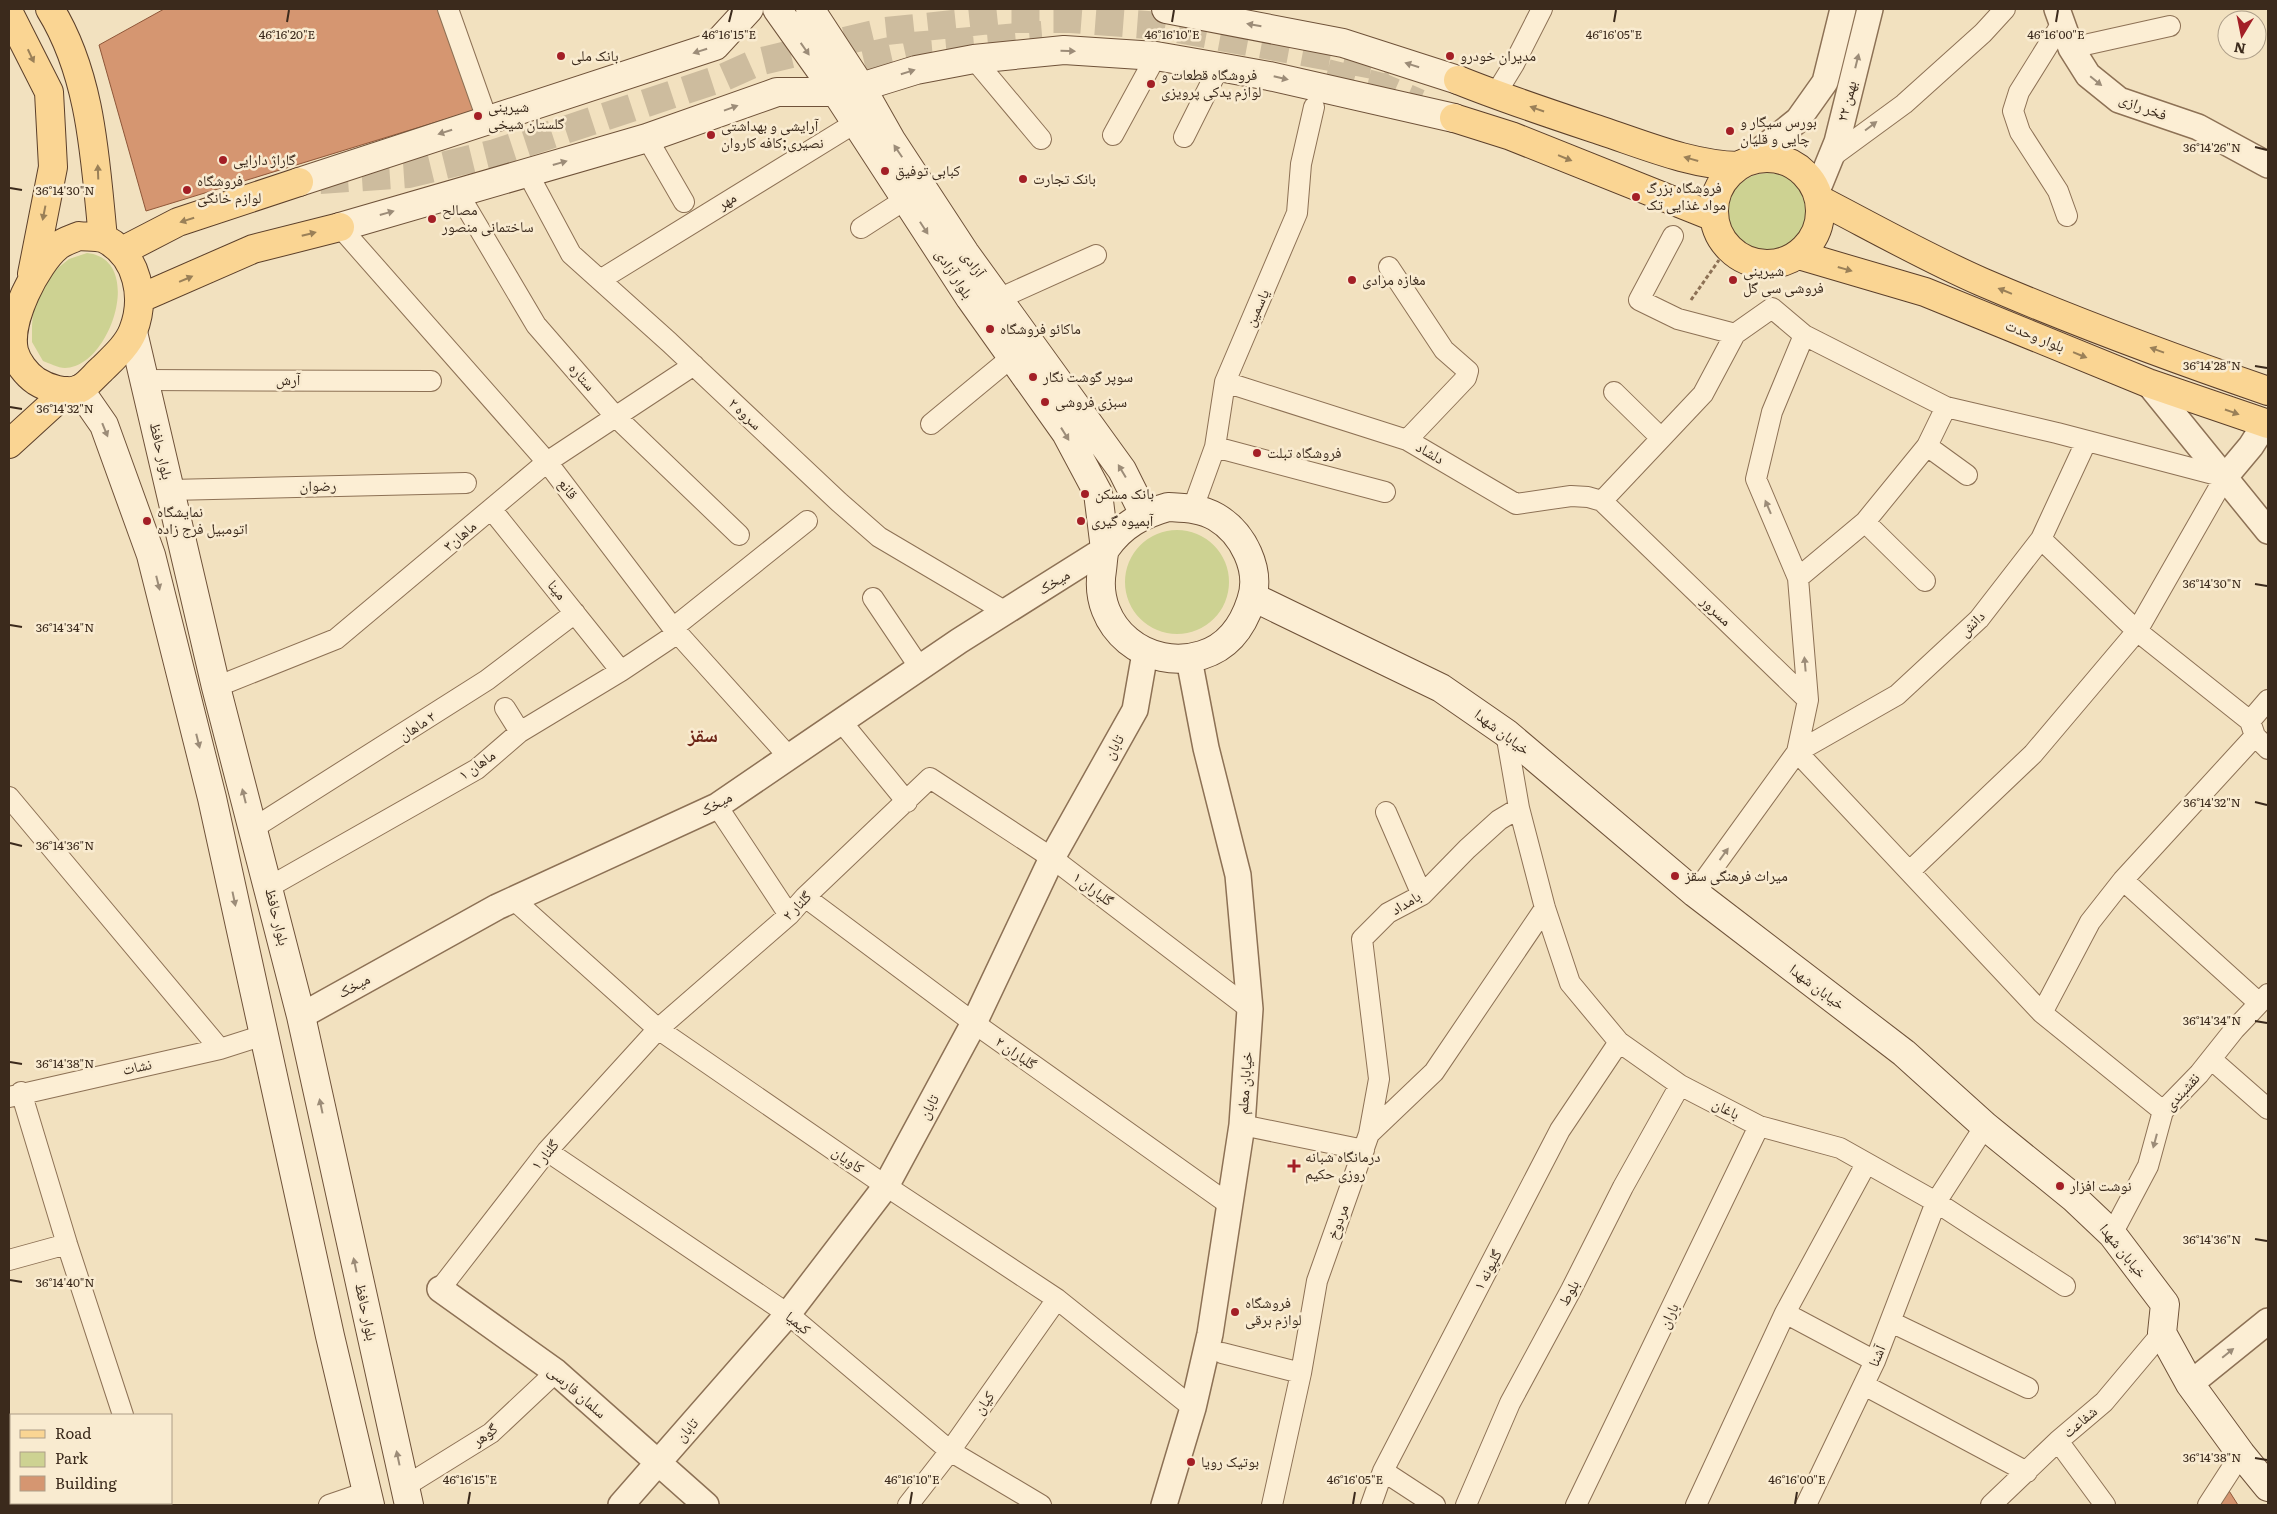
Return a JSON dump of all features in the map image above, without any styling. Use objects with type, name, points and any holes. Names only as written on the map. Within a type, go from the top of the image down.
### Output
[{"type":"main road","points":[[9,444],[118,353],[133,332],[141,298],[134,272],[112,245],[85,100],[64,32],[50,9]]},
{"type":"main road","points":[[30,284],[42,262],[59,245],[78,236],[112,245],[487,119],[715,46],[749,9]]},
{"type":"main road","name":"بلوار آزادی","points":[[777,9],[848,90],[855,123],[970,298],[1066,433],[1098,493],[1105,549]]},
{"type":"main road","name":"آزادی","points":[[817,9],[848,90],[891,140],[998,299],[1122,470],[1144,514]]},
{"type":"main road","points":[[1166,9],[1344,43],[1458,80],[1494,95],[1713,166],[1743,164],[1764,158],[1780,159],[1796,166],[1808,176],[1819,195],[1822,212],[1817,231],[1808,247],[1799,255],[1785,262],[1769,265],[1753,263],[1738,257],[1718,233],[1714,217],[1717,193],[1729,173],[1743,164]]},
{"type":"main road","points":[[9,13],[49,92],[54,167],[30,284],[14,329],[11,353],[30,377],[46,387],[73,390],[104,425],[152,555],[212,798],[369,1499]]},
{"type":"main road","points":[[141,298],[253,249],[340,227],[647,138],[777,92],[848,90],[916,70],[974,59],[1064,50],[1156,56],[1269,76],[1454,118],[1511,136],[1714,217]]},
{"type":"main road","name":"بلوار وحدت","points":[[1819,195],[1917,252],[1982,282],[2268,391]]},
{"type":"main road","name":"بلوار وحدت","points":[[1799,255],[1925,292],[2148,383],[2267,424]]},
{"type":"main road","name":"بلوار حافظ","points":[[133,332],[216,687],[301,1016],[406,1496]]},
{"type":"main road","points":[[1168,507],[1193,508],[1215,516],[1234,531],[1247,551],[1254,574],[1253,597],[1245,620],[1231,638],[1211,652],[1189,659],[1166,659],[1145,653],[1126,640],[1111,622],[1105,608],[1100,578],[1105,549],[1128,524],[1144,514],[1168,507]]},
{"type":"main road","name":"خیابان شهدا","points":[[1253,597],[1441,688],[1506,733],[1695,893],[1904,1053],[1986,1126],[2074,1198],[2112,1234],[2165,1304],[2162,1333]]},
{"type":"main road","points":[[2162,1333],[2190,1384],[2241,1454],[2268,1487]]},
{"type":"street","points":[[448,9],[487,119]]},
{"type":"street","points":[[1494,95],[1514,64],[1542,9]]},
{"type":"street","name":"۲۲ بهمن","points":[[1743,164],[1798,120],[1825,82],[1843,9]]},
{"type":"street","points":[[1833,156],[1904,104],[1983,33],[2006,9]]},
{"type":"street","name":"۲۲ بهمن","points":[[1819,195],[1833,156],[1868,15]]},
{"type":"street","points":[[2060,16],[2019,92],[2013,111],[2020,132],[2058,191],[2067,216]]},
{"type":"street","name":"فخر رازی","points":[[2060,16],[2071,48],[2088,75],[2119,100],[2198,127],[2268,165]]},
{"type":"street","points":[[2071,48],[2170,26]]},
{"type":"street","points":[[1113,135],[1156,56]]},
{"type":"street","points":[[974,59],[1041,139]]},
{"type":"street","points":[[1184,137],[1219,67]]},
{"type":"street","name":"یاسمین","points":[[1193,508],[1215,446],[1225,382],[1297,213],[1300,164],[1314,107]]},
{"type":"street","name":"مهر","points":[[600,280],[855,123]]},
{"type":"street","points":[[647,138],[684,202]]},
{"type":"street","name":"سروه ۲","points":[[527,172],[571,254],[879,537],[1006,612]]},
{"type":"street","name":"ستاره","points":[[458,193],[536,325],[616,416],[739,535]]},
{"type":"street","points":[[861,228],[906,199]]},
{"type":"street","name":"قانع","points":[[340,227],[547,462],[675,630],[790,758]]},
{"type":"street","points":[[1673,236],[1639,300],[1678,320],[1735,334]]},
{"type":"street","points":[[998,299],[1096,255]]},
{"type":"street","points":[[1389,267],[1444,350],[1468,371],[1466,378],[1407,440]]},
{"type":"street","points":[[1602,501],[1703,394],[1735,334],[1772,308],[1804,335],[1946,407],[2057,433],[2225,477]]},
{"type":"street","points":[[1695,893],[1797,752],[1808,700],[1798,578],[1756,479],[1772,412],[1804,335]]},
{"type":"street","points":[[931,424],[1012,357]]},
{"type":"street","name":"ماهان۳","points":[[216,687],[336,639],[547,462],[694,365]]},
{"type":"street","name":"آرش","points":[[144,380],[431,381]]},
{"type":"street","name":"دلشاد","points":[[1225,382],[1407,440],[1516,504],[1570,496],[1588,496],[1602,501],[1625,521]]},
{"type":"street","points":[[2148,383],[2268,531]]},
{"type":"street","points":[[1614,392],[1661,438]]},
{"type":"street","points":[[1798,578],[1865,522],[1927,446],[1946,407]]},
{"type":"street","points":[[1910,871],[2033,754],[2137,631],[2225,477],[2267,424]]},
{"type":"street","name":"دانش","points":[[1797,752],[1897,695],[1979,619],[2041,539],[2086,442]]},
{"type":"street","points":[[1215,446],[1385,492]]},
{"type":"street","points":[[1927,446],[1967,475]]},
{"type":"street","name":"رضوان","points":[[170,490],[466,483]]},
{"type":"street","name":"مینا","points":[[492,510],[621,672]]},
{"type":"street","name":"ماهان ۱","points":[[269,887],[477,769],[520,732],[621,672],[807,521]]},
{"type":"street","name":"مسرور","points":[[1625,521],[1808,700]]},
{"type":"street","points":[[1865,522],[1925,581]]},
{"type":"street","points":[[2041,539],[2137,631],[2258,735]]},
{"type":"street","name":"میخک","points":[[301,1016],[513,899],[717,806],[790,758],[840,720],[1105,549]]},
{"type":"street","points":[[873,598],[920,668]]},
{"type":"street","name":"٢ ماهان","points":[[252,829],[487,680],[575,613]]},
{"type":"street","name":"تابان","points":[[621,1505],[788,1314],[886,1186],[974,1023],[1052,858],[1134,710],[1145,653]]},
{"type":"street","name":"خیابان معلم","points":[[1164,1505],[1193,1408],[1210,1334],[1242,1125],[1250,1009],[1238,875],[1206,748],[1189,659]]},
{"type":"street","points":[[2042,1013],[2090,922],[2123,880],[2258,735],[2268,700]]},
{"type":"street","points":[[505,708],[520,732]]},
{"type":"street","points":[[840,720],[907,802]]},
{"type":"street","points":[[1506,733],[1519,808]]},
{"type":"street","points":[[1797,752],[2042,1013],[2163,1110]]},
{"type":"street","name":"گلباران ۱","points":[[930,778],[1052,858],[1250,1009]]},
{"type":"street","name":"گلنار ۲","points":[[658,1029],[789,915],[805,897],[907,802],[930,778]]},
{"type":"street","points":[[9,797],[220,1049]]},
{"type":"street","points":[[717,806],[789,915]]},
{"type":"street","name":"بامداد","points":[[1366,1142],[1379,1079],[1362,939],[1388,913],[1422,895],[1473,843],[1499,820],[1519,808]]},
{"type":"street","name":"باغان","points":[[1519,808],[1545,908],[1570,983],[1619,1042],[1680,1085],[1759,1126],[1840,1148],[1936,1202],[2065,1286]]},
{"type":"street","points":[[1386,812],[1422,895]]},
{"type":"street","points":[[2123,880],[2264,999]]},
{"type":"street","name":"گلباران ۲","points":[[805,897],[974,1023],[1230,1205]]},
{"type":"street","name":"کاویان","points":[[513,899],[658,1029],[886,1186],[1057,1300],[1193,1408]]},
{"type":"street","name":"مردوخ","points":[[1272,1505],[1301,1373],[1316,1281],[1366,1142],[1434,1072],[1545,908]]},
{"type":"street","name":"نقشبندی","points":[[2112,1234],[2148,1166],[2163,1110],[2264,999]]},
{"type":"street","name":"گلنار ۱","points":[[440,1288],[547,1151],[658,1029]]},
{"type":"street","name":"نشات","points":[[15,1095],[220,1049],[264,1035]]},
{"type":"street","name":"گلپونه ۱","points":[[1371,1505],[1383,1471],[1560,1130],[1619,1042]]},
{"type":"street","points":[[2211,1059],[2268,1110]]},
{"type":"street","name":"بلوط","points":[[1466,1505],[1510,1403],[1571,1290],[1623,1187],[1680,1085]]},
{"type":"street","points":[[15,1095],[124,1414]]},
{"type":"street","points":[[1242,1125],[1366,1142]]},
{"type":"street","name":"باران","points":[[1576,1505],[1660,1336],[1759,1126]]},
{"type":"street","name":"آشنا","points":[[1806,1505],[1875,1361],[1936,1202],[1986,1126]]},
{"type":"street","name":"کیمیا","points":[[547,1151],[788,1314],[950,1450],[1041,1505]]},
{"type":"street","points":[[1696,1505],[1785,1314],[1866,1164]]},
{"type":"street","points":[[9,1260],[67,1244]]},
{"type":"street","name":"سلمان فارسی","points":[[440,1288],[556,1372],[706,1505]]},
{"type":"street","name":"کیان","points":[[908,1505],[950,1450],[1057,1300]]},
{"type":"street","points":[[1785,1314],[1875,1361]]},
{"type":"street","points":[[2190,1384],[2268,1321]]},
{"type":"street","points":[[1891,1322],[2028,1388]]},
{"type":"street","name":"شفاعت","points":[[1998,1503],[2058,1441],[2104,1402],[2162,1333]]},
{"type":"street","points":[[1222,1353],[1301,1373]]},
{"type":"street","name":"گوهر","points":[[406,1496],[491,1433],[556,1372]]},
{"type":"street","points":[[1864,1385],[2027,1472]]},
{"type":"street","points":[[2058,1441],[2105,1505]]},
{"type":"street","points":[[2208,1505],[2241,1454]]},
{"type":"street","points":[[1383,1471],[1435,1505]]},
{"type":"street","points":[[329,1505],[369,1499]]},
{"type":"path","points":[[1678,320],[1719,260]]},
{"type":"green space","points":[[1768,173],[1784,176],[1797,185],[1806,198],[1809,214],[1806,230],[1797,243],[1784,252],[1768,255],[1752,252],[1739,243],[1730,230],[1727,214],[1730,198],[1739,185],[1752,176]]},
{"type":"green space","points":[[87,253],[105,260],[115,274],[118,292],[115,313],[107,333],[96,351],[81,363],[65,368],[59,367],[43,361],[32,342],[33,312],[48,276],[69,259]]},
{"type":"green space","points":[[1177,530],[1197,534],[1214,545],[1225,562],[1229,582],[1225,602],[1214,619],[1197,630],[1177,634],[1157,630],[1140,619],[1129,602],[1125,582],[1129,562],[1140,545],[1157,534]]},
{"type":"building","name":"گاراژ دارایی","points":[[164,9],[446,9],[482,108],[146,211],[99,45]]},
{"type":"building","points":[[2226,1486],[2238,1505],[2215,1505]]},
{"type":"tunnel","points":[[320,180],[409,174],[495,153],[722,78],[758,62],[886,31],[1001,19],[1070,19],[1161,26],[1390,68]]},
{"type":"tunnel","points":[[822,66],[912,46],[1042,35]]},
{"type":"tunnel","points":[[1327,73],[1382,87],[1419,103]]},
{"type":"place","name":"بانک ملی","points":[[561,56]]},
{"type":"place","name":"مدیران خودرو","points":[[1450,56]]},
{"type":"place","name":"فروشگاه قطعات و لوازم یدکی پرویزی","points":[[1151,84]]},
{"type":"place","name":"شیرینی گلستان شیخی","points":[[478,116]]},
{"type":"place","name":"بورس سیگار و چایی و قلیان","points":[[1730,131]]},
{"type":"place","name":"آرایشی و بهداشتی نصیری;کافه کاروان","points":[[711,135]]},
{"type":"place","name":"گاراژ دارایی","points":[[223,160]]},
{"type":"place","name":"کبابی توفیق","points":[[885,171]]},
{"type":"place","name":"بانک تجارت","points":[[1023,179]]},
{"type":"place","name":"فروشگاه لوازم خانگی","points":[[187,190]]},
{"type":"place","name":"فروشگاه بزرگ مواد غذایی تک","points":[[1636,197]]},
{"type":"place","name":"مصالح ساختمانی منصور","points":[[432,219]]},
{"type":"place","name":"مغازه مرادی","points":[[1352,280]]},
{"type":"place","name":"شیرینی فروشی سی گل","points":[[1733,280]]},
{"type":"place","name":"ماکائو فروشگاه","points":[[990,329]]},
{"type":"place","name":"سوپر گوشت نگار","points":[[1033,377]]},
{"type":"place","name":"سبزی فروشی","points":[[1045,402]]},
{"type":"place","name":"فروشگاه تبلت","points":[[1257,453]]},
{"type":"place","name":"بانک مسکن","points":[[1085,494]]},
{"type":"place","name":"نمایشگاه اتومبیل فرج زاده","points":[[147,521]]},
{"type":"place","name":"آبمیوه گیری","points":[[1081,521]]},
{"type":"place","name":"میراث فرهنگی سقز","points":[[1675,876]]},
{"type":"place","name":"درمانگاه شبانه روزی حکیم","points":[[1294,1166]]},
{"type":"place","name":"نوشت افزار","points":[[2060,1186]]},
{"type":"place","name":"فروشگاه لوازم برقی","points":[[1235,1312]]},
{"type":"place","name":"بوتیک رویا","points":[[1191,1462]]},
{"type":"district","name":"سقز","points":[[703,735]]}]
